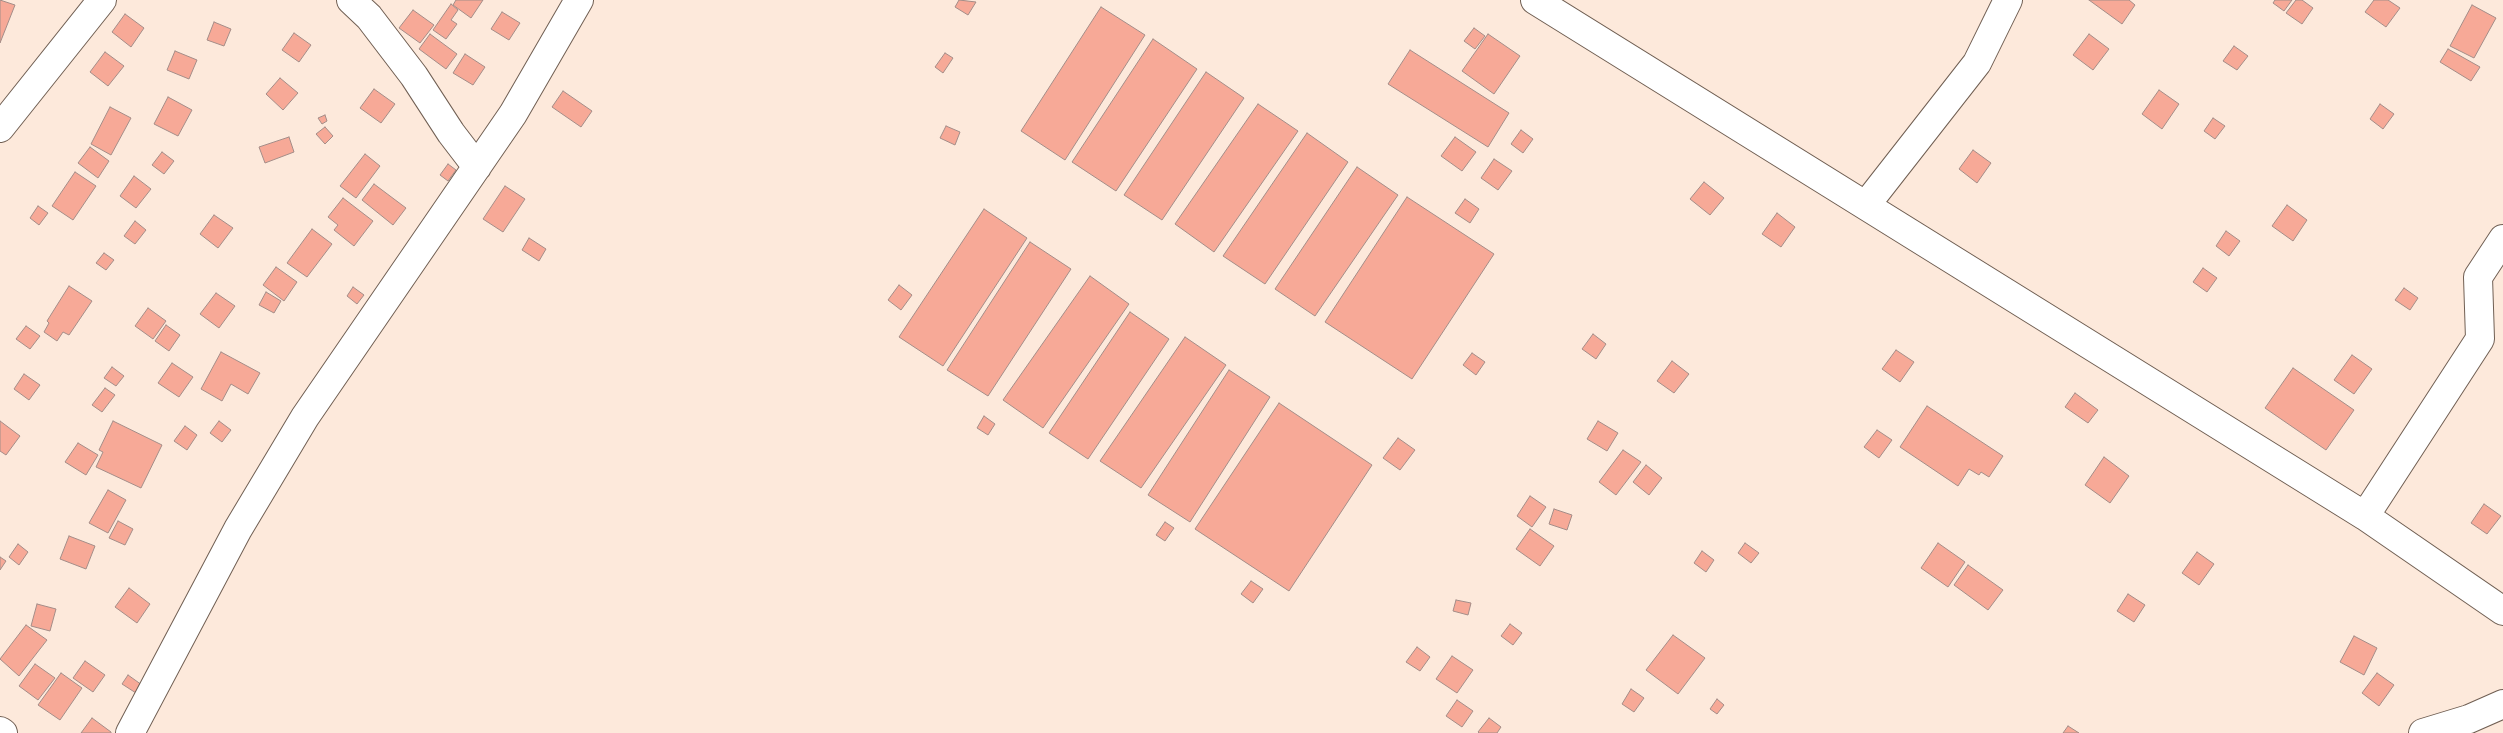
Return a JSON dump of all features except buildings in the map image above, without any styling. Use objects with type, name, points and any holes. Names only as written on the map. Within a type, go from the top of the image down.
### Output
[{"type":"street","points":[[0,128],[102,0]]},
{"type":"street","points":[[351,0],[369,17],[403,61],[477,167]]},
{"type":"street","points":[[130,733],[238,529],[305,417],[513,114],[579,0]]},
{"type":"street","points":[[1535,0],[2365,516],[2503,611]]},
{"type":"street","points":[[1866,205],[1977,63],[2008,0]]},
{"type":"street","points":[[2365,516],[2480,339],[2478,277],[2503,239]]},
{"type":"street","points":[[2422,733],[2469,719],[2503,704]]}]
